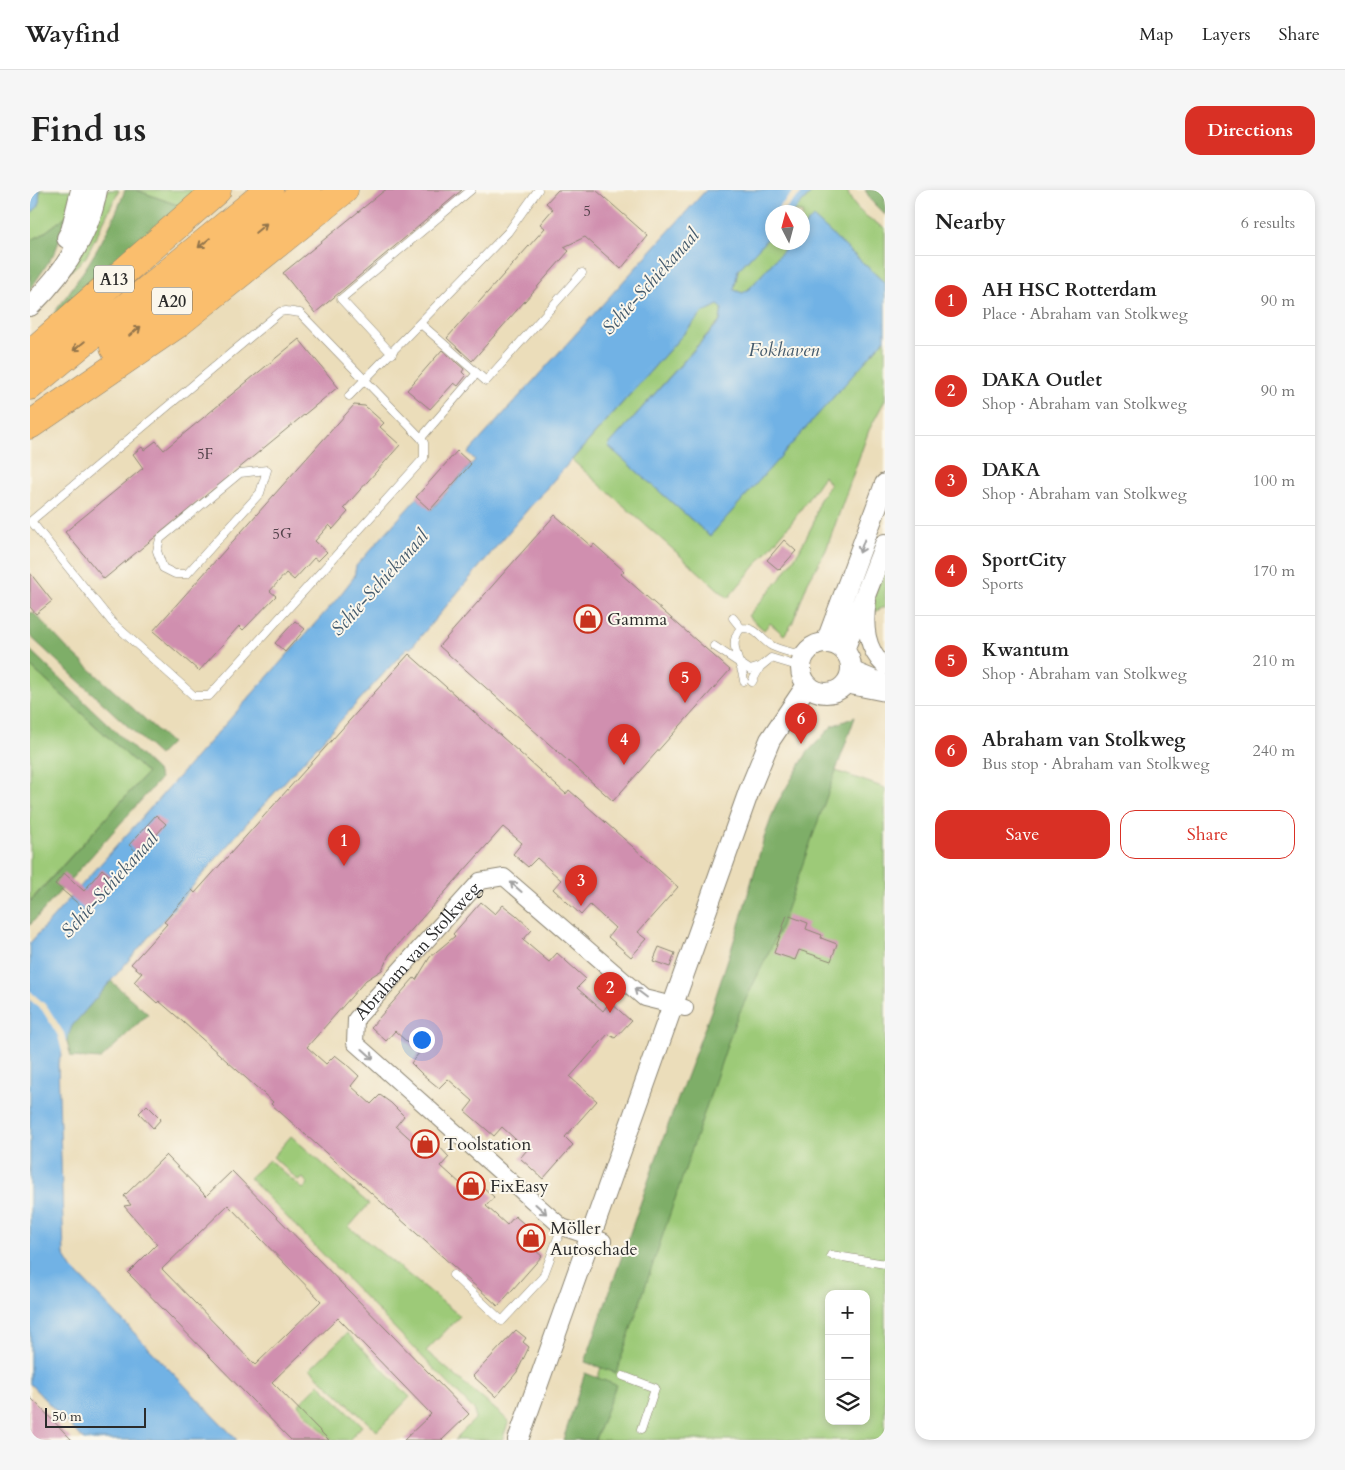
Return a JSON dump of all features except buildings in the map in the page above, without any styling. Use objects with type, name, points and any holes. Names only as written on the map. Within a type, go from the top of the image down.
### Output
[{"type":"highway","name":"A20","points":[[30,386],[269,190]]},
{"type":"highway","name":"A20","points":[[30,418],[307,190]]},
{"type":"highway","name":"A20","points":[[30,425],[176,325],[344,190]]},
{"type":"highway","name":"A13","points":[[30,354],[208,198]]},
{"type":"street","points":[[30,294],[51,268],[71,231],[81,190]]},
{"type":"street","points":[[30,306],[62,272],[84,233],[97,190]]},
{"type":"street","points":[[835,647],[885,484]]},
{"type":"street","points":[[835,647],[872,576],[885,544]]},
{"type":"street","points":[[872,576],[865,620],[867,637],[876,658],[885,668]]},
{"type":"street","points":[[530,1440],[597,1239],[680,1007],[749,791],[770,740],[808,675],[813,647],[835,647],[850,659],[848,677],[833,692],[808,675]]},
{"type":"street","points":[[848,677],[885,683]]},
{"type":"street","points":[[848,677],[885,692]]},
{"type":"street","name":"Abraham van Stolkweg","points":[[597,1239],[562,1227],[355,1043],[356,1018],[480,881],[499,876],[504,877],[644,998],[680,1007]]},
{"type":"street","points":[[518,1440],[597,1239]]},
{"type":"lane","points":[[392,354],[341,299],[471,190]]},
{"type":"lane","points":[[349,396],[392,354],[508,232],[538,190]]},
{"type":"lane","points":[[421,324],[486,381],[582,274]]},
{"type":"lane","points":[[280,312],[300,313],[366,380],[421,438],[424,443],[424,458],[209,696],[194,696],[112,622],[31,520],[280,312]]},
{"type":"lane","points":[[421,438],[477,373]]},
{"type":"lane","points":[[267,470],[260,493],[187,574],[175,574],[163,568],[157,552],[160,539],[240,473],[267,470]]},
{"type":"lane","points":[[733,618],[741,628],[756,631],[772,645],[791,651],[808,675]]},
{"type":"lane","points":[[741,628],[736,634],[734,642],[740,664],[748,681],[767,660],[774,658],[808,675]]},
{"type":"lane","points":[[714,646],[750,670],[760,667]]},
{"type":"lane","points":[[774,658],[778,648]]},
{"type":"lane","points":[[453,1275],[502,1321],[543,1277],[562,1227]]},
{"type":"lane","points":[[831,1255],[885,1264]]},
{"type":"lane","points":[[623,1376],[655,1388],[641,1430]]},
{"type":"green space","points":[[40,190],[76,190],[69,214],[40,236],[30,240],[30,214],[38,205]]},
{"type":"green space","points":[[102,190],[119,190],[86,257],[60,281]]},
{"type":"green space","points":[[125,190],[136,190],[180,206],[39,333],[88,265],[108,229]]},
{"type":"green space","points":[[136,190],[197,190],[180,206]]},
{"type":"green space","points":[[814,190],[847,190],[849,197],[857,208],[867,217],[885,228],[885,283],[813,217],[810,220],[810,205],[800,205]]},
{"type":"green space","points":[[865,190],[885,190],[885,215],[873,203]]},
{"type":"green space","points":[[69,214],[55,252],[30,290],[30,240],[40,236]]},
{"type":"green space","points":[[765,241],[765,250],[784,250],[750,288],[743,293],[734,290],[738,270]]},
{"type":"green space","points":[[718,305],[722,308],[720,320],[608,446],[710,536],[885,339],[885,400],[869,430],[826,550],[808,582],[792,624],[784,635],[770,623],[764,630],[748,616],[780,579],[799,551],[813,524],[819,501],[830,485],[824,476],[792,522],[728,598],[572,460],[702,313]]},
{"type":"green space","points":[[885,567],[885,607],[871,613],[874,594]]},
{"type":"green space","points":[[33,612],[67,648],[171,743],[159,755],[30,636],[30,613]]},
{"type":"green space","points":[[30,650],[157,771],[160,779],[30,925],[30,902],[147,773],[30,666]]},
{"type":"green space","points":[[30,666],[147,773],[30,901]]},
{"type":"green space","points":[[855,717],[779,931],[735,1022],[616,1373],[585,1362],[664,1136],[711,1011],[739,925],[764,838],[776,805],[807,753],[832,726]]},
{"type":"green space","points":[[830,769],[885,788],[885,1440],[578,1440],[616,1320]]},
{"type":"green space","points":[[111,981],[148,1014],[101,1059],[71,1057],[66,1037],[72,1026]]},
{"type":"green space","points":[[291,1136],[369,1204],[349,1227],[460,1316],[426,1351],[509,1421],[502,1440],[454,1440],[475,1419],[475,1411],[249,1178],[269,1160],[303,1189],[308,1184],[303,1178],[299,1181],[273,1157]]},
{"type":"green space","points":[[347,1333],[410,1397],[377,1431],[310,1369]]},
{"type":"green space","points":[[585,1373],[616,1385],[595,1440],[563,1440]]},
{"type":"green space","points":[[319,1384],[362,1426],[349,1440],[331,1440],[298,1405]]},
{"type":"water","points":[[30,190],[40,190],[39,206],[30,214]]},
{"type":"water","points":[[706,190],[814,190],[800,205],[765,205],[765,241],[738,270],[734,290],[743,293],[750,288],[784,250],[810,250],[810,220],[813,217],[885,283],[885,339],[710,536],[608,446],[720,321],[722,308],[718,305],[702,313],[529,508],[410,649],[408,647],[247,823],[72,1026],[58,1063],[64,1255],[72,1268],[237,1440],[84,1440],[30,1384],[30,943],[337,599],[354,577],[356,566],[417,498],[431,510],[475,460],[468,453]]},
{"type":"pier","points":[[795,190],[805,190],[789,205],[781,205]]},
{"type":"pier","points":[[30,991],[47,1006],[64,1033],[67,1046],[63,1056],[58,1036],[42,1010],[30,1000]]},
{"type":"place","name":"Gamma","points":[[588,619]]},
{"type":"place","name":"Kwantum","points":[[685,703]]},
{"type":"place","name":"Abraham van Stolkweg","points":[[801,744]]},
{"type":"place","name":"SportCity","points":[[624,765]]},
{"type":"place","name":"AH HSC Rotterdam","points":[[344,866]]},
{"type":"place","name":"DAKA","points":[[581,906]]},
{"type":"place","name":"DAKA Outlet","points":[[610,1013]]},
{"type":"place","name":"Toolstation","points":[[425,1144]]},
{"type":"place","name":"FixEasy","points":[[471,1186]]},
{"type":"place","name":"Möller Autoschade","points":[[531,1238]]},
{"type":"water label","name":"Schie-Schiekanaal","points":[[650,281]]},
{"type":"water label","name":"Fokhaven","points":[[784,349]]},
{"type":"water label","name":"Schie-Schiekanaal","points":[[379,582]]},
{"type":"water label","name":"Schie-Schiekanaal","points":[[109,884]]}]
